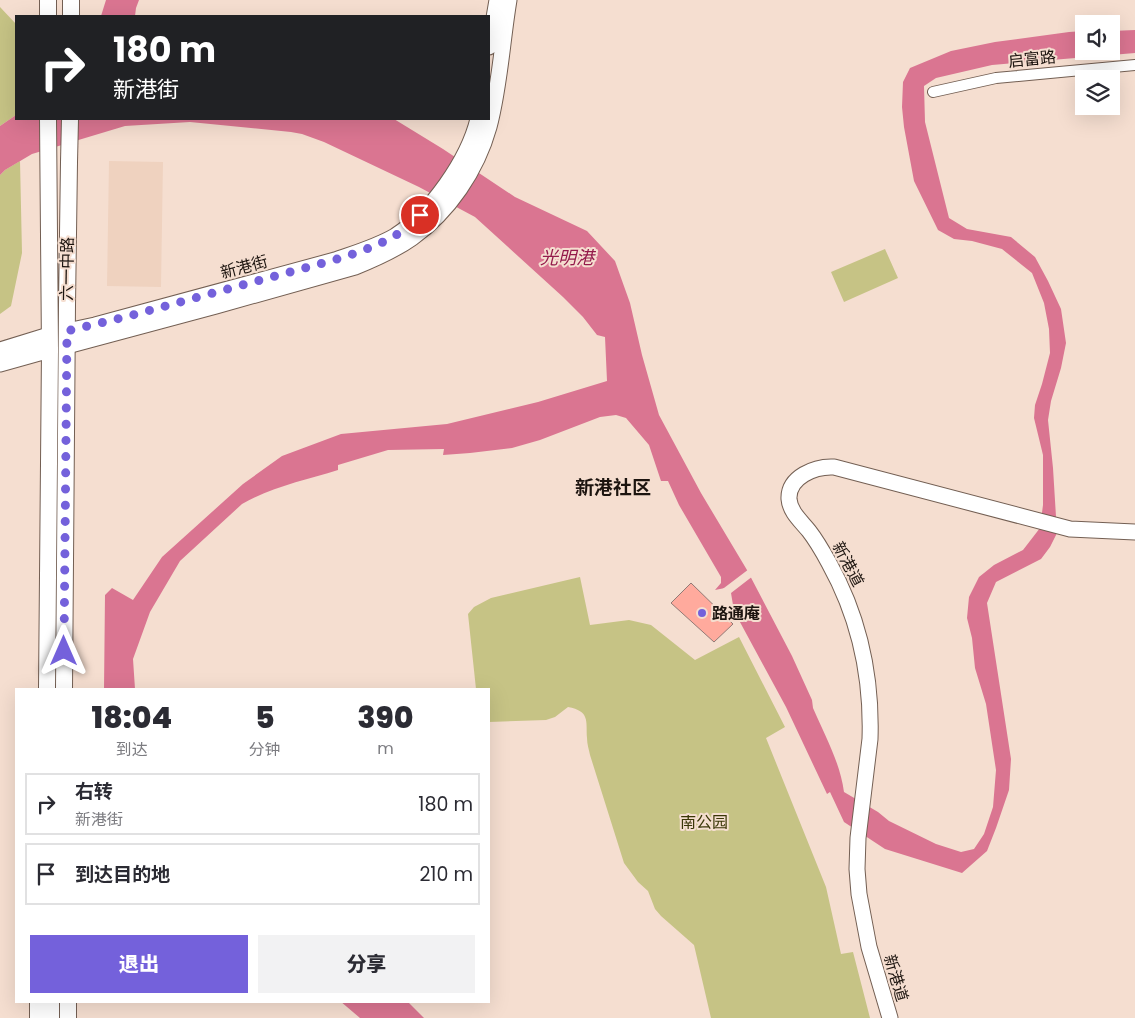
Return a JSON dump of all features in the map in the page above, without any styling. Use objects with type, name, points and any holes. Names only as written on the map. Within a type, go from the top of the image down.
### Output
[{"type":"main road","points":[[48,0],[48,15]]},
{"type":"main road","points":[[71,0],[71,15]]},
{"type":"main road","name":"六一中路","points":[[47,688],[50,342],[48,120]]},
{"type":"main road","name":"六一中路","points":[[64,688],[70,120]]},
{"type":"main road","points":[[50,342],[67,339]]},
{"type":"main road","points":[[38,1003],[38,1018]]},
{"type":"main road","points":[[51,1003],[51,1018]]},
{"type":"main road","points":[[68,1003],[68,1018]]},
{"type":"street","points":[[490,40],[497,0]]},
{"type":"street","points":[[471,156],[488,129],[510,0]]},
{"type":"street","name":"启富路","points":[[932,92],[996,78],[1135,64]]},
{"type":"street","points":[[471,156],[478,120]]},
{"type":"street","name":"新港街","points":[[67,339],[216,306],[355,267],[378,258],[416,236],[434,200],[452,175],[471,156]]},
{"type":"street","points":[[0,350],[50,342]]},
{"type":"street","points":[[0,364],[50,342]]},
{"type":"street","name":"新港道","points":[[890,1018],[869,947],[857,869],[858,838],[870,739],[868,687],[862,651],[847,599],[837,578],[810,532],[791,507],[789,499],[792,484],[811,471],[819,468],[834,467],[1070,529],[1135,532]]},
{"type":"shaded area","points":[[109,161],[163,162],[161,287],[107,286]]},
{"type":"green space","points":[[0,7],[15,23],[15,116],[0,126]]},
{"type":"green space","points":[[20,161],[22,253],[11,306],[0,314],[0,175]]},
{"type":"green space","points":[[885,249],[898,278],[844,302],[831,272]]},
{"type":"green space","name":"南公园","points":[[580,577],[590,625],[629,620],[651,625],[695,660],[739,637],[785,727],[766,738],[826,887],[841,954],[853,952],[870,1018],[711,1018],[694,945],[655,909],[648,891],[638,882],[624,863],[590,755],[586,722],[583,714],[568,707],[555,717],[546,720],[490,722],[490,688],[476,688],[468,614],[474,607],[491,598]]},
{"type":"water","points":[[106,0],[139,0],[135,15],[101,15]]},
{"type":"water","name":"光明港","points":[[1135,30],[1135,53],[1120,54],[1120,31]]},
{"type":"water","name":"光明港","points":[[1075,32],[1075,58],[992,65],[936,78],[924,86],[925,122],[949,218],[967,229],[1011,237],[1035,257],[1061,309],[1066,343],[1048,420],[1057,533],[1041,559],[996,582],[987,603],[1011,759],[1009,790],[987,851],[962,873],[885,849],[844,822],[830,792],[827,794],[786,707],[734,611],[731,593],[725,588],[715,590],[721,583],[721,577],[679,505],[668,481],[661,481],[649,445],[626,418],[616,415],[600,417],[540,440],[512,448],[443,455],[444,449],[388,450],[338,465],[338,470],[277,488],[253,498],[242,504],[180,561],[150,612],[133,659],[135,688],[104,688],[105,595],[112,588],[133,600],[162,557],[243,484],[282,456],[341,434],[447,424],[538,402],[607,381],[605,337],[597,335],[583,317],[563,297],[475,217],[419,187],[324,142],[302,134],[190,122],[125,126],[32,154],[0,175],[0,126],[15,116],[15,120],[396,120],[515,197],[587,231],[615,261],[630,303],[659,415],[701,493],[747,570],[792,656],[836,760],[844,792],[878,812],[889,821],[936,844],[961,852],[974,849],[984,834],[993,807],[996,770],[986,704],[975,668],[972,638],[967,618],[969,597],[979,577],[994,565],[1023,550],[1040,528],[1043,505],[1043,455],[1034,418],[1035,405],[1050,353],[1049,329],[1044,303],[1032,273],[1002,249],[972,241],[954,239],[938,230],[914,181],[904,127],[902,107],[903,82],[910,68],[951,51],[995,42]]},
{"type":"water","points":[[342,1003],[409,1003],[424,1018],[360,1018]]},
{"type":"pier","points":[[749,569],[753,576],[731,593],[728,595],[724,590],[720,591]]},
{"type":"building","name":"路通庵","points":[[691,583],[733,624],[714,642],[671,603]]},
{"type":"place","name":"路通庵","points":[[702,613]]},
{"type":"district","name":"新港社区","points":[[613,487]]},
{"type":"route","points":[[64,651],[67,331],[251,284],[365,250],[402,231],[420,215]]}]
